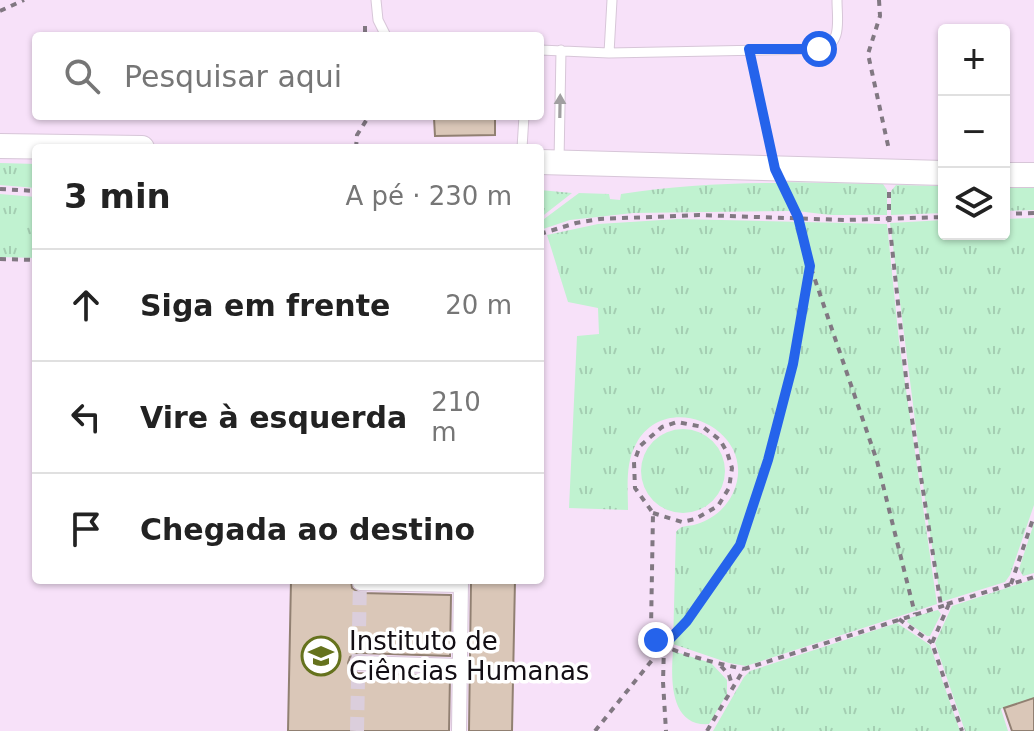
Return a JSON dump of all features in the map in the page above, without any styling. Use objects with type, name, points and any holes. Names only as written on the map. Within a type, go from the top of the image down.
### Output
[{"type":"street","points":[[0,146],[32,146]]},
{"type":"street","points":[[550,162],[938,173]]},
{"type":"street","points":[[1010,175],[1034,175]]},
{"type":"street","points":[[459,731],[461,584]]},
{"type":"street","points":[[358,663],[460,666]]},
{"type":"lane","points":[[376,0],[378,20],[384,32]]},
{"type":"lane","points":[[609,53],[612,0]]},
{"type":"lane","points":[[544,50],[609,53],[829,47],[837,37],[837,0]]},
{"type":"lane","points":[[550,162],[561,50]]},
{"type":"lane","points":[[522,144],[524,120]]},
{"type":"path","points":[[0,11],[24,0]]},
{"type":"path","points":[[879,0],[880,16],[868,54],[889,150]]},
{"type":"path","points":[[749,49],[775,169],[798,217],[810,266],[877,461],[915,614]]},
{"type":"path","points":[[356,144],[357,135],[366,120]]},
{"type":"path","points":[[889,185],[889,219],[909,401],[940,606]]},
{"type":"path","points":[[0,189],[32,191]]},
{"type":"path","points":[[1010,214],[1034,213]]},
{"type":"path","points":[[544,233],[600,219],[699,215],[845,220],[938,217]]},
{"type":"path","points":[[0,259],[32,260]]},
{"type":"path","points":[[595,731],[687,621],[740,545],[768,460],[793,364],[810,266]]},
{"type":"path","points":[[653,513],[682,522],[695,519],[718,506],[729,488],[732,468],[727,452],[720,440],[703,427],[683,422],[670,423],[652,433],[640,446],[634,462],[635,488],[653,513],[651,629],[656,640],[665,644],[718,664],[744,669],[1034,577]]},
{"type":"path","points":[[1011,584],[1034,516]]},
{"type":"path","points":[[932,643],[949,604]]},
{"type":"path","points":[[899,619],[932,643],[962,731]]},
{"type":"path","points":[[665,644],[663,682],[666,731]]},
{"type":"path","points":[[718,664],[729,675],[733,688]]},
{"type":"path","points":[[707,731],[744,669]]},
{"type":"shaded area","points":[[0,0],[1034,0],[1034,731],[0,731]]},
{"type":"green space","points":[[0,163],[32,164],[32,188],[0,185]]},
{"type":"green space","points":[[782,182],[883,184],[887,190],[887,215],[830,215],[797,211]]},
{"type":"green space","points":[[780,183],[791,211],[633,213],[570,220],[544,229],[544,219],[579,193],[609,194],[610,199],[620,200],[621,194],[720,184]]},
{"type":"green space","points":[[896,185],[938,186],[938,213],[891,215],[891,191]]},
{"type":"green space","points":[[1010,187],[1034,188],[1034,210],[1010,211]]},
{"type":"green space","points":[[544,190],[572,193],[544,215]]},
{"type":"green space","points":[[0,194],[32,197],[32,258],[0,257]]},
{"type":"green space","points":[[1034,218],[1034,505],[1005,582],[941,602],[890,223],[938,220],[938,240],[1010,240],[1010,219]]},
{"type":"green space","points":[[678,219],[887,224],[899,341],[937,604],[746,666],[673,644],[676,532],[708,519],[723,508],[733,493],[738,471],[734,451],[723,435],[707,424],[688,418],[668,419],[650,427],[636,444],[629,468],[628,510],[569,508],[577,336],[599,334],[598,308],[568,302],[547,235],[598,224]]},
{"type":"green space","points":[[675,429],[691,429],[707,436],[718,447],[725,471],[722,487],[713,501],[691,513],[675,513],[659,506],[648,495],[641,479],[641,463],[648,447],[659,436]]},
{"type":"green space","points":[[1034,523],[1034,573],[1023,576],[1019,569]]},
{"type":"green space","points":[[1034,579],[1034,698],[1001,709],[1008,731],[965,731],[935,643],[952,606]]},
{"type":"green space","points":[[938,610],[941,614],[930,636],[907,622],[909,618]]},
{"type":"green space","points":[[897,623],[930,645],[960,731],[713,731],[750,671]]},
{"type":"green space","points":[[673,651],[711,663],[727,680],[727,694],[709,724],[686,718],[680,709],[673,686]]},
{"type":"building","points":[[434,120],[495,120],[495,135],[435,136]]},
{"type":"building","points":[[291,584],[352,584],[360,593],[451,595],[450,656],[358,653],[350,657],[348,663],[352,671],[358,673],[450,676],[449,731],[288,731]]},
{"type":"building","points":[[471,584],[515,584],[512,731],[469,731]]},
{"type":"building","points":[[1034,698],[1034,731],[1012,731],[1004,708]]},
{"type":"tunnel","points":[[357,731],[360,584]]},
{"type":"place","name":"Instituto de Ciências Humanas","points":[[321,656]]},
{"type":"route","points":[[656,640],[665,644],[687,621],[740,545],[768,460],[793,364],[810,266],[798,217],[775,169],[749,49],[819,49]]}]
